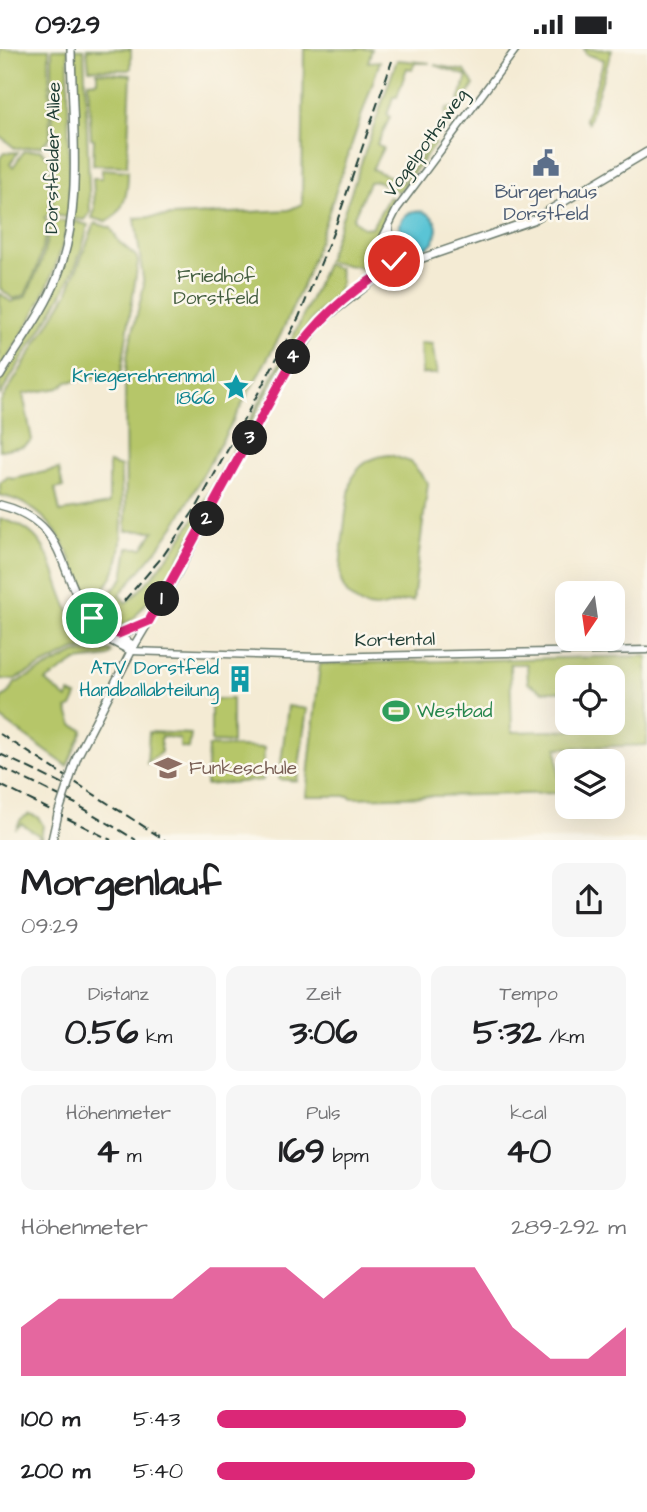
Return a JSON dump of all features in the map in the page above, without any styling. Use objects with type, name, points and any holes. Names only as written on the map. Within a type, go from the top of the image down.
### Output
[{"type":"main road","name":"Dorstfelder Allee","points":[[0,376],[48,299],[66,245],[72,204],[71,49]]},
{"type":"main road","points":[[52,840],[77,757],[133,648],[301,345],[327,315],[385,271],[491,237],[533,220],[647,152]]},
{"type":"main road","name":"Kortental","points":[[0,507],[20,511],[46,531],[61,551],[86,609],[111,633],[133,648]]},
{"type":"main road","name":"Kortental","points":[[0,507],[19,516],[45,535],[57,553],[74,597],[88,621],[108,639],[133,648]]},
{"type":"main road","points":[[111,633],[128,632],[149,621]]},
{"type":"street","name":"Vogelpothsweg","points":[[385,271],[382,245],[389,224],[402,202],[516,49]]},
{"type":"street","name":"Vogelpothsweg","points":[[389,224],[395,267]]},
{"type":"street","name":"Kortental","points":[[133,648],[144,653],[340,657],[647,650]]},
{"type":"green space","points":[[0,49],[49,49],[50,137],[42,146],[16,149],[0,136]]},
{"type":"green space","points":[[52,49],[68,49],[69,211],[74,211],[74,49],[84,49],[90,213],[85,220],[53,215]]},
{"type":"green space","points":[[87,49],[131,49],[131,68],[89,69]]},
{"type":"green space","name":"Friedhof Dorstfeld","points":[[304,49],[372,49],[368,62],[380,61],[308,273],[281,334],[178,520],[119,595],[126,603],[144,586],[175,548],[202,506],[285,354],[326,264],[339,269],[341,282],[337,294],[315,316],[288,353],[174,568],[134,618],[123,625],[107,623],[96,609],[123,578],[128,548],[143,548],[154,531],[126,531],[125,381],[128,351],[144,286],[135,218],[289,210],[302,204]]},
{"type":"green space","points":[[584,49],[612,50],[588,123],[585,119],[604,60],[586,54]]},
{"type":"green space","points":[[397,60],[430,63],[415,63],[412,69],[407,68],[397,97],[393,97],[387,115],[390,117],[377,144],[383,148],[372,169],[403,182],[429,145],[426,141],[432,140],[435,144],[399,192],[378,181],[369,182],[353,219],[363,228],[372,227],[389,197],[394,199],[377,235],[377,265],[370,272],[360,267],[327,261]]},
{"type":"green space","points":[[435,65],[465,71],[474,85],[443,132],[448,116],[445,115],[446,109],[457,107],[467,76]]},
{"type":"green space","points":[[97,72],[131,75],[127,166],[93,165],[94,139],[91,138],[88,82],[97,81]]},
{"type":"green space","points":[[41,150],[50,160],[50,213],[44,218],[49,223],[37,268],[25,295],[13,299],[0,288],[0,158],[4,153],[18,152],[10,164],[13,167],[24,151]]},
{"type":"green space","points":[[102,169],[128,171],[122,206],[107,222],[92,218],[95,210],[93,178],[102,178]]},
{"type":"green space","points":[[52,221],[68,221],[57,261],[33,316],[0,369],[0,293],[11,302],[26,297],[41,263]]},
{"type":"green space","points":[[74,221],[88,225],[73,272],[51,314],[0,396],[0,383],[55,286],[70,244]]},
{"type":"green space","points":[[95,223],[111,228],[119,242],[136,256],[138,262],[121,374],[67,382],[59,388],[23,394],[32,440],[24,446],[0,450],[0,403],[67,294]]},
{"type":"green space","points":[[420,343],[432,344],[437,374],[422,374]]},
{"type":"green space","points":[[390,455],[411,462],[428,483],[413,601],[375,608],[362,605],[352,598],[341,581],[346,510],[357,470],[369,461]]},
{"type":"green space","points":[[109,463],[121,467],[122,521],[119,557],[104,588],[91,600],[85,595],[65,546],[56,532],[33,509],[0,495],[0,483],[8,477],[13,479],[59,469],[63,487],[55,489],[60,512],[109,504]]},
{"type":"green space","points":[[0,519],[18,525],[41,543],[70,613],[81,628],[103,648],[75,650],[13,680],[0,679]]},
{"type":"green space","points":[[76,653],[112,653],[108,657],[76,661],[46,681],[67,699],[69,693],[77,696],[72,707],[67,709],[73,725],[83,730],[67,766],[0,718],[2,697],[8,694],[15,683]]},
{"type":"green space","points":[[647,656],[647,745],[555,749],[555,793],[350,798],[306,796],[320,664]]},
{"type":"green space","points":[[211,699],[232,699],[232,743],[211,742]]},
{"type":"green space","points":[[288,706],[307,709],[297,781],[279,779]]},
{"type":"green space","points":[[149,732],[191,734],[189,749],[180,747],[180,739],[161,736],[161,752],[147,763]]},
{"type":"green space","points":[[208,746],[264,748],[263,780],[206,785]]},
{"type":"green space","points":[[29,814],[38,817],[43,825],[41,840],[38,840],[40,836],[22,824],[17,827],[21,819]]},
{"type":"water","points":[[418,211],[432,216],[437,230],[432,244],[418,249],[404,244],[399,230],[404,216]]},
{"type":"railway","points":[[124,601],[163,556],[198,505],[299,317],[333,233],[392,61]]},
{"type":"railway","points":[[0,734],[165,840]]},
{"type":"railway","points":[[0,754],[72,789]]},
{"type":"railway","points":[[0,767],[76,804],[136,840]]},
{"type":"railway","points":[[0,785],[111,840]]},
{"type":"place","name":"Bürgerhaus Dorstfeld","points":[[546,163]]},
{"type":"place","name":"Kriegerehrenmal 1866","points":[[236,387]]},
{"type":"place","name":"ATV Dorstfeld Handballabteilung","points":[[240,679]]},
{"type":"place","name":"Westbad","points":[[396,711]]},
{"type":"place","name":"Funkeschule","points":[[168,768]]},
{"type":"route","points":[[92,618],[104,629],[118,634],[149,621],[301,345],[327,315],[346,299],[372,279],[395,267],[394,261]]}]
